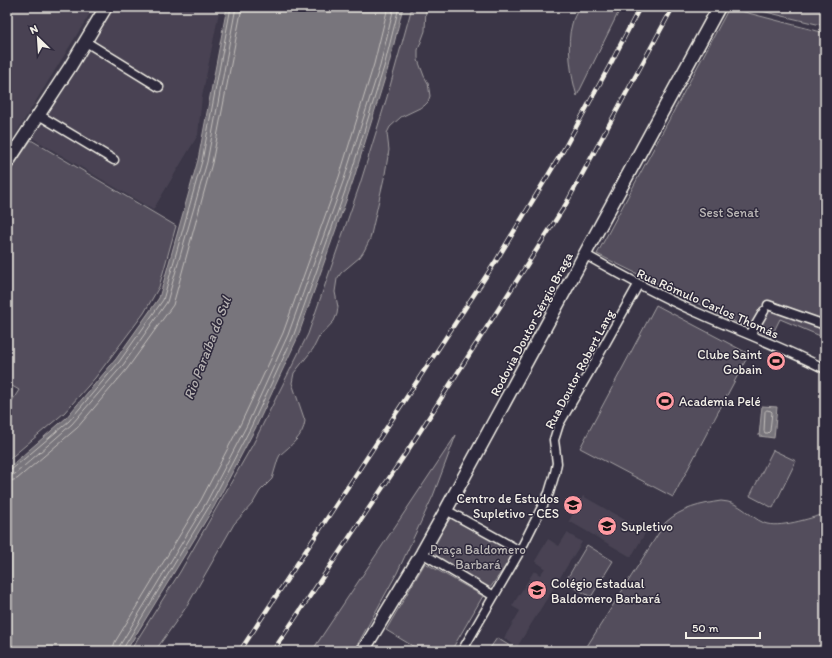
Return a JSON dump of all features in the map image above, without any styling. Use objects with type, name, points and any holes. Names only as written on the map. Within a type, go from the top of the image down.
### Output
[{"type":"main road","points":[[7,163],[86,42],[106,7]]},
{"type":"main road","name":"Rodovia Doutor Sérgio Braga","points":[[363,651],[446,510],[719,7]]},
{"type":"street","points":[[86,42],[159,87]]},
{"type":"street","points":[[39,115],[114,160]]},
{"type":"street","name":"Rua Rômulo Carlos Thomás","points":[[584,254],[638,285],[695,312],[825,368]]},
{"type":"street","name":"Rua Doutor Robert Lang","points":[[462,651],[520,551],[553,483],[557,463],[554,440],[559,424],[638,285]]},
{"type":"street","points":[[750,335],[766,308],[825,325]]},
{"type":"street","points":[[446,510],[520,551]]},
{"type":"street","points":[[422,553],[494,596]]},
{"type":"shaded area","points":[[7,7],[94,7],[7,148]]},
{"type":"shaded area","points":[[112,7],[220,7],[202,97],[198,135],[153,210],[29,136]]},
{"type":"shaded area","name":"Supletivo","points":[[583,496],[646,532],[631,557],[569,521]]},
{"type":"shaded area","name":"Colégio Estadual Baldomero Barbará","points":[[567,533],[582,542],[517,647],[504,638],[520,611],[512,606],[534,571],[540,575],[545,568],[535,561],[548,539],[559,546]]},
{"type":"green space","points":[[412,7],[426,7],[425,31],[418,50],[418,60],[428,83],[430,96],[428,102],[424,106],[401,117],[390,127],[387,133],[389,150],[370,239],[360,257],[341,273],[337,279],[335,292],[338,307],[334,321],[319,337],[313,349],[294,373],[292,383],[305,421],[302,432],[280,455],[272,479],[260,491],[253,503],[234,524],[187,606],[155,651],[130,651],[180,572],[253,444],[308,334],[360,184],[387,97]]},
{"type":"green space","points":[[580,7],[621,7],[577,96],[571,70],[569,41],[575,15]]},
{"type":"green space","points":[[744,7],[825,7],[825,26],[753,9]]},
{"type":"green space","name":"Sest Senat","points":[[729,8],[825,33],[825,338],[780,319],[770,339],[597,254]]},
{"type":"green space","points":[[31,140],[176,226],[159,287],[144,313],[95,378],[64,413],[7,461],[7,409],[19,390],[7,383],[7,176]]},
{"type":"green space","name":"Academia Pelé","points":[[656,305],[749,354],[673,497],[580,448]]},
{"type":"green space","points":[[456,435],[433,496],[397,573],[354,651],[312,651]]},
{"type":"green space","points":[[773,450],[796,461],[773,508],[750,496]]},
{"type":"green space","points":[[721,501],[734,504],[764,523],[778,525],[825,514],[825,651],[584,651],[665,523],[684,510],[699,505]]},
{"type":"green space","name":"Praça Baldomero Barbará","points":[[451,517],[515,553],[490,588],[428,553]]},
{"type":"green space","points":[[587,545],[613,561],[591,597],[565,582]]},
{"type":"green space","points":[[425,563],[483,596],[451,651],[421,651],[386,630]]},
{"type":"green space","points":[[497,638],[518,651],[488,651]]},
{"type":"water","name":"Rio Paraíba do Sul","points":[[227,7],[403,7],[388,68],[353,181],[297,339],[255,429],[214,507],[126,651],[7,651],[7,469],[66,418],[116,359],[159,298],[198,160]]},
{"type":"water","points":[[762,406],[777,407],[774,438],[759,436]]},
{"type":"railway","points":[[240,651],[496,261],[564,149],[640,7]]},
{"type":"railway","points":[[273,651],[408,450],[566,204],[673,7]]},
{"type":"place","name":"Clube Saint Gobain","points":[[776,361]]},
{"type":"place","name":"Academia Pelé","points":[[665,401]]},
{"type":"place","name":"Centro de Estudos Supletivo - CES","points":[[573,505]]},
{"type":"place","name":"Supletivo","points":[[607,526]]},
{"type":"place","name":"Colégio Estadual Baldomero Barbará","points":[[537,590]]}]
